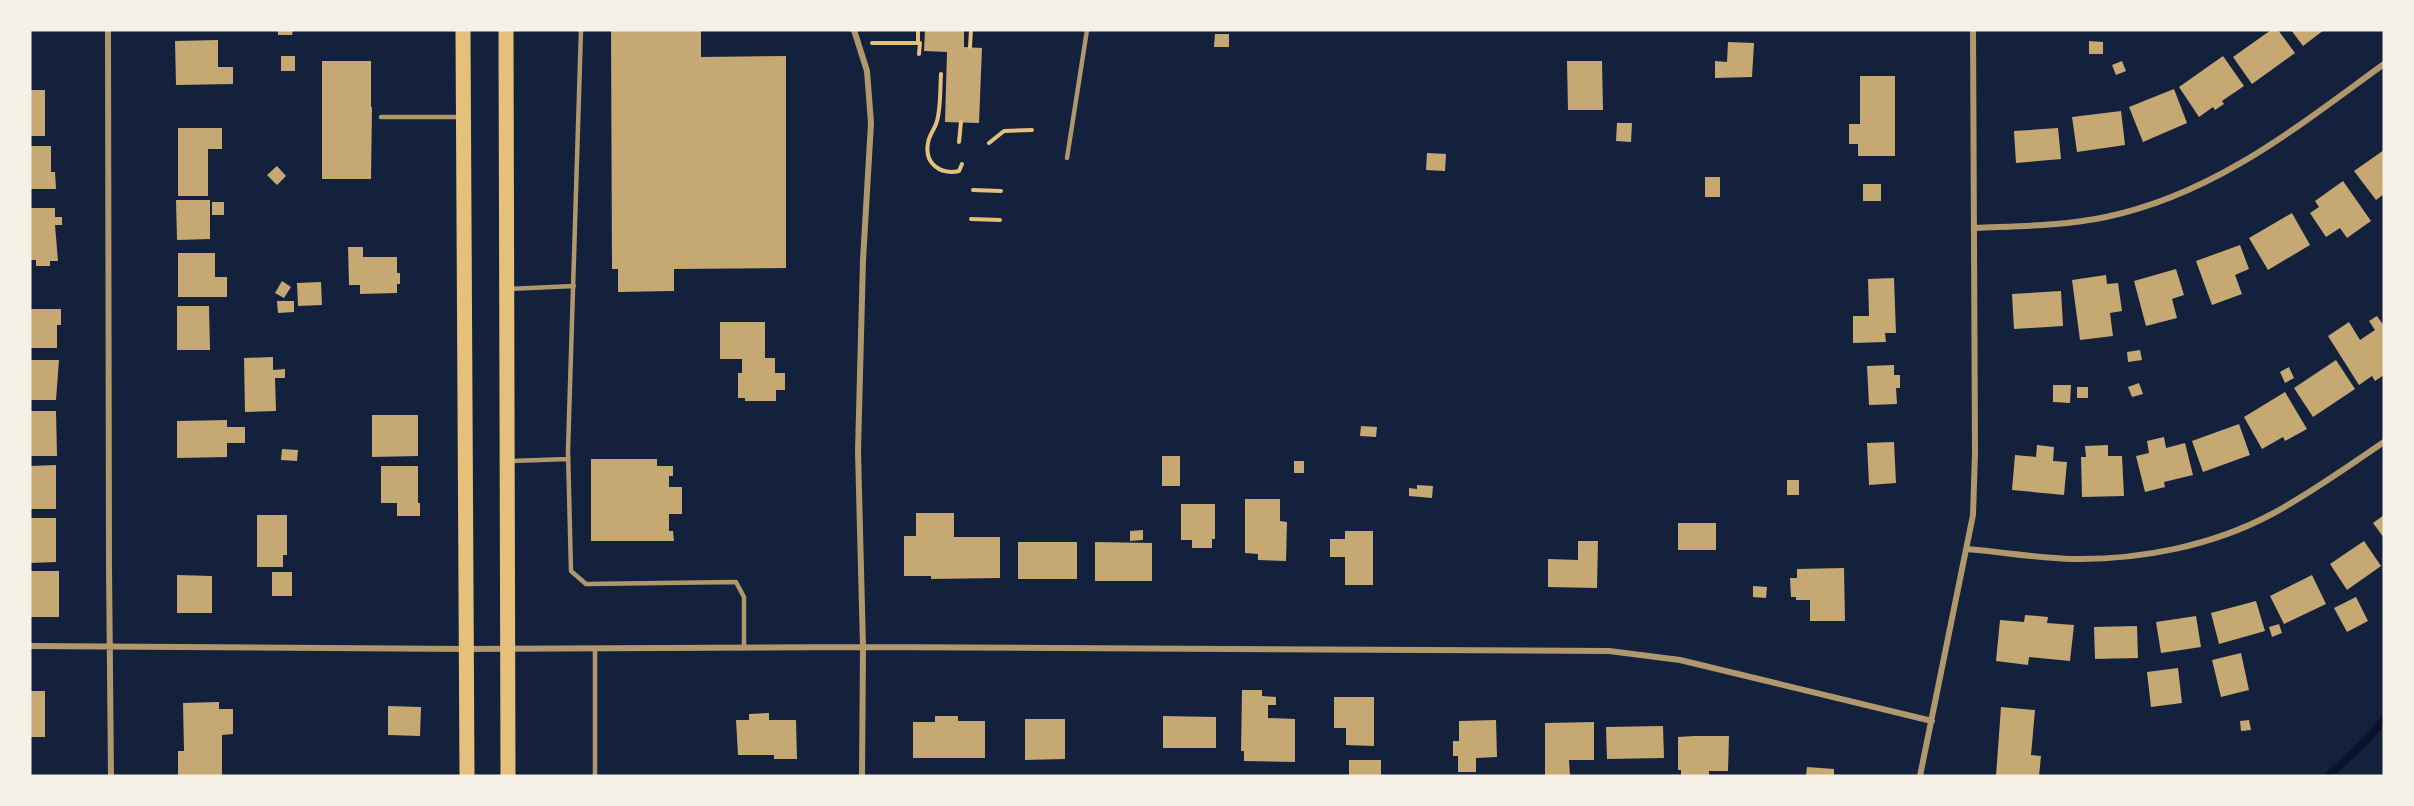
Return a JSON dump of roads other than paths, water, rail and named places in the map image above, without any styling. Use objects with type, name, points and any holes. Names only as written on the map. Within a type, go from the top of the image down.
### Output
[{"type":"main road","points":[[463,30],[467,776]]},
{"type":"main road","points":[[506,30],[508,776]]},
{"type":"street","points":[[108,30],[108,567],[111,646],[111,776]]},
{"type":"street","points":[[854,30],[867,71],[871,123],[862,260],[858,451],[862,776]]},
{"type":"street","points":[[1920,776],[1973,516],[1975,228],[1973,30]]},
{"type":"street","points":[[1975,228],[2050,225],[2107,217],[2167,199],[2226,173],[2268,148],[2384,64]]},
{"type":"street","points":[[1967,549],[2072,559],[2141,554],[2195,544],[2233,532],[2270,515],[2302,497],[2384,442]]},
{"type":"street","points":[[30,646],[1609,651],[1680,660],[1932,721]]},
{"type":"lane","points":[[581,30],[568,459],[571,572],[586,584],[736,582],[744,597],[744,648]]},
{"type":"lane","points":[[1066,158],[1087,30]]},
{"type":"lane","points":[[381,117],[464,117]]},
{"type":"lane","points":[[507,289],[574,286]]},
{"type":"lane","points":[[507,462],[568,459]]},
{"type":"lane","points":[[596,648],[596,776]]},
{"type":"waterway","points":[[2328,776],[2367,740],[2384,719]]}]
